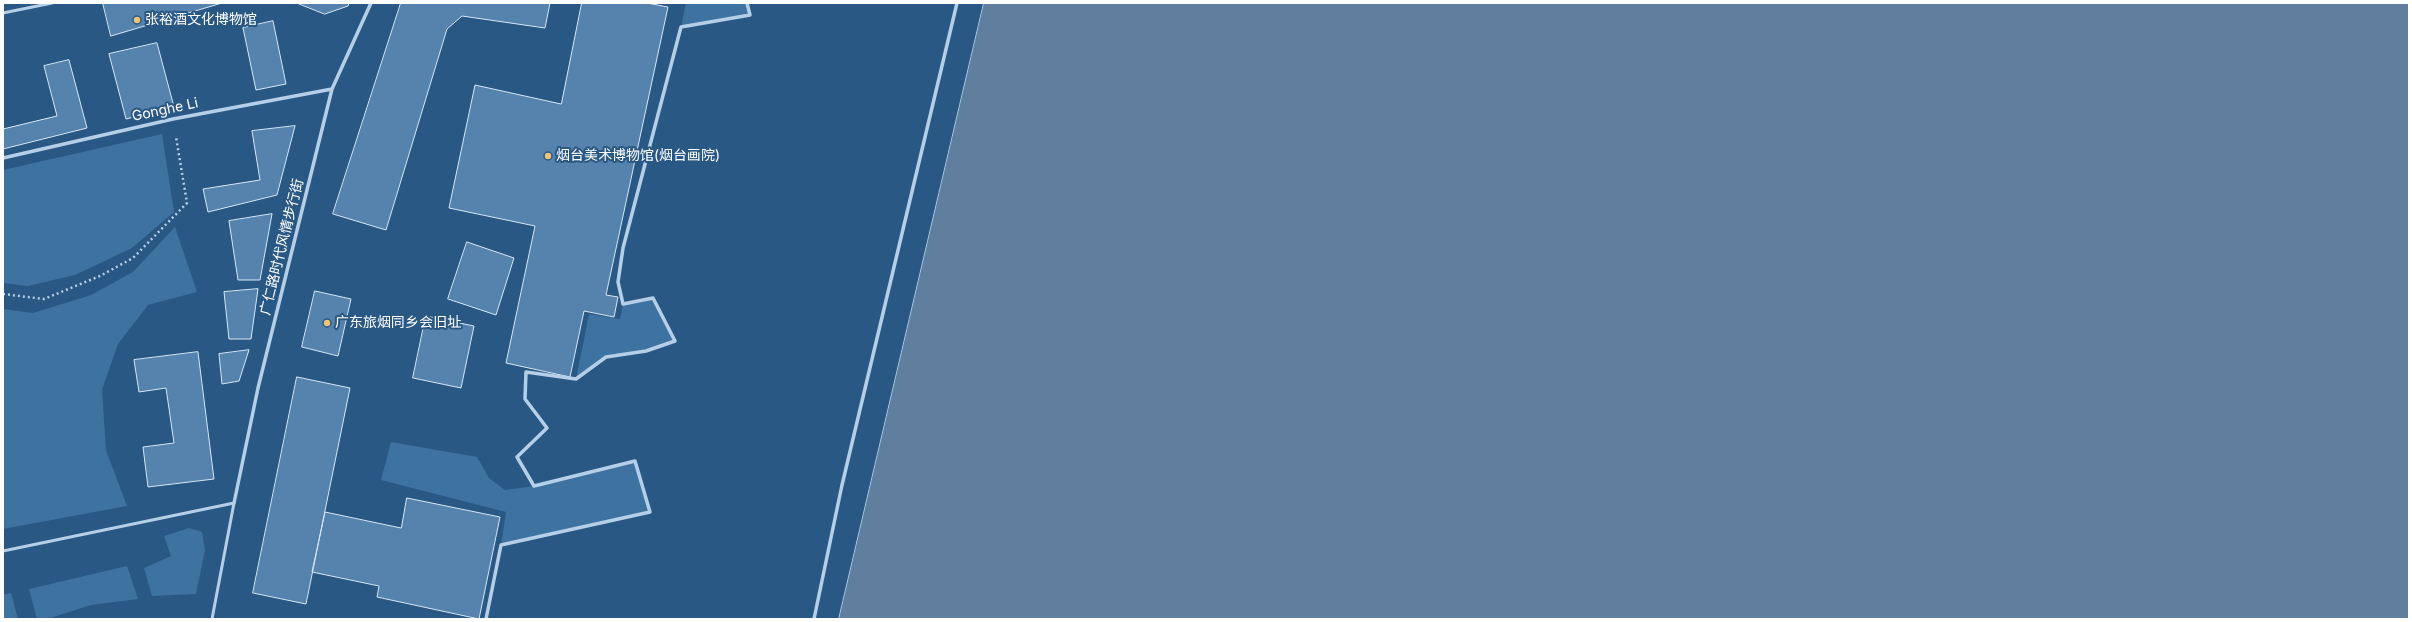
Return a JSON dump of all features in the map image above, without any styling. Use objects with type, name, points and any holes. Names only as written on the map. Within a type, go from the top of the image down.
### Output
[{"type":"street","name":"广仁路时代风情步行街","points":[[234,503],[258,388],[332,89],[371,3]]},
{"type":"street","points":[[486,619],[501,546],[650,512],[635,461],[534,486],[517,457],[548,428],[525,399],[526,372],[576,378],[606,357],[646,351],[675,341],[653,298],[623,304],[618,282],[623,248],[681,27],[750,15],[747,3]]},
{"type":"street","points":[[814,619],[842,486],[957,3]]},
{"type":"street","name":"Gonghe Li","points":[[3,158],[173,119],[332,89]]},
{"type":"lane","points":[[3,13],[52,3]]},
{"type":"lane","points":[[3,551],[234,503],[212,619]]},
{"type":"path","points":[[3,294],[44,299],[100,276],[133,258],[187,203],[173,119]]},
{"type":"shaded area","points":[[686,3],[747,3],[750,15],[681,27]]},
{"type":"shaded area","points":[[984,3],[2409,3],[2409,619],[839,619]]},
{"type":"shaded area","points":[[162,134],[174,212],[132,248],[75,275],[28,286],[3,283],[3,170]]},
{"type":"shaded area","points":[[175,227],[197,292],[148,305],[118,344],[102,390],[106,450],[127,506],[3,529],[3,309],[33,313],[91,295],[133,272]]},
{"type":"shaded area","points":[[653,298],[675,341],[646,351],[606,357],[576,379],[589,314],[620,319],[623,304]]},
{"type":"shaded area","points":[[391,442],[477,457],[489,478],[505,490],[534,486],[635,461],[650,512],[501,545],[506,512],[381,480]]},
{"type":"shaded area","points":[[189,528],[202,532],[205,550],[196,594],[152,596],[144,568],[171,556],[164,536]]},
{"type":"shaded area","points":[[127,566],[138,599],[91,605],[47,619],[37,619],[29,589]]},
{"type":"shaded area","points":[[11,593],[18,619],[3,619],[3,595]]},
{"type":"building","name":"张裕酒文化博物馆","points":[[103,3],[222,3],[111,36]]},
{"type":"building","points":[[297,3],[349,3],[348,6],[325,14]]},
{"type":"building","points":[[401,3],[550,3],[545,28],[462,16],[447,29],[386,230],[333,214]]},
{"type":"building","name":"烟台美术博物馆(烟台画院)","points":[[582,3],[647,3],[668,7],[606,295],[618,297],[614,317],[584,311],[570,377],[506,363],[535,226],[449,208],[475,85],[561,104]]},
{"type":"building","points":[[273,21],[286,84],[256,90],[243,28]]},
{"type":"building","points":[[157,43],[174,107],[126,119],[109,54]]},
{"type":"building","points":[[69,60],[87,128],[3,149],[3,129],[57,116],[44,66]]},
{"type":"building","points":[[295,126],[277,195],[208,212],[203,189],[260,180],[252,131]]},
{"type":"building","points":[[272,214],[260,280],[238,280],[229,221]]},
{"type":"building","points":[[467,242],[514,258],[496,315],[448,299]]},
{"type":"building","points":[[258,289],[251,339],[229,339],[224,292]]},
{"type":"building","name":"广东旅烟同乡会旧址","points":[[315,291],[351,299],[338,356],[302,347]]},
{"type":"building","points":[[426,316],[474,326],[461,388],[413,378]]},
{"type":"building","points":[[249,350],[239,381],[222,384],[219,354]]},
{"type":"building","points":[[198,352],[214,479],[148,487],[143,447],[174,443],[166,388],[139,392],[134,360]]},
{"type":"building","points":[[297,377],[350,388],[306,604],[253,593]]},
{"type":"building","points":[[407,498],[500,517],[479,619],[377,597],[379,586],[312,572],[325,512],[401,528]]},
{"type":"place","name":"张裕酒文化博物馆","points":[[137,20]]},
{"type":"place","name":"烟台美术博物馆(烟台画院)","points":[[548,156]]},
{"type":"place","name":"广东旅烟同乡会旧址","points":[[327,323]]}]
